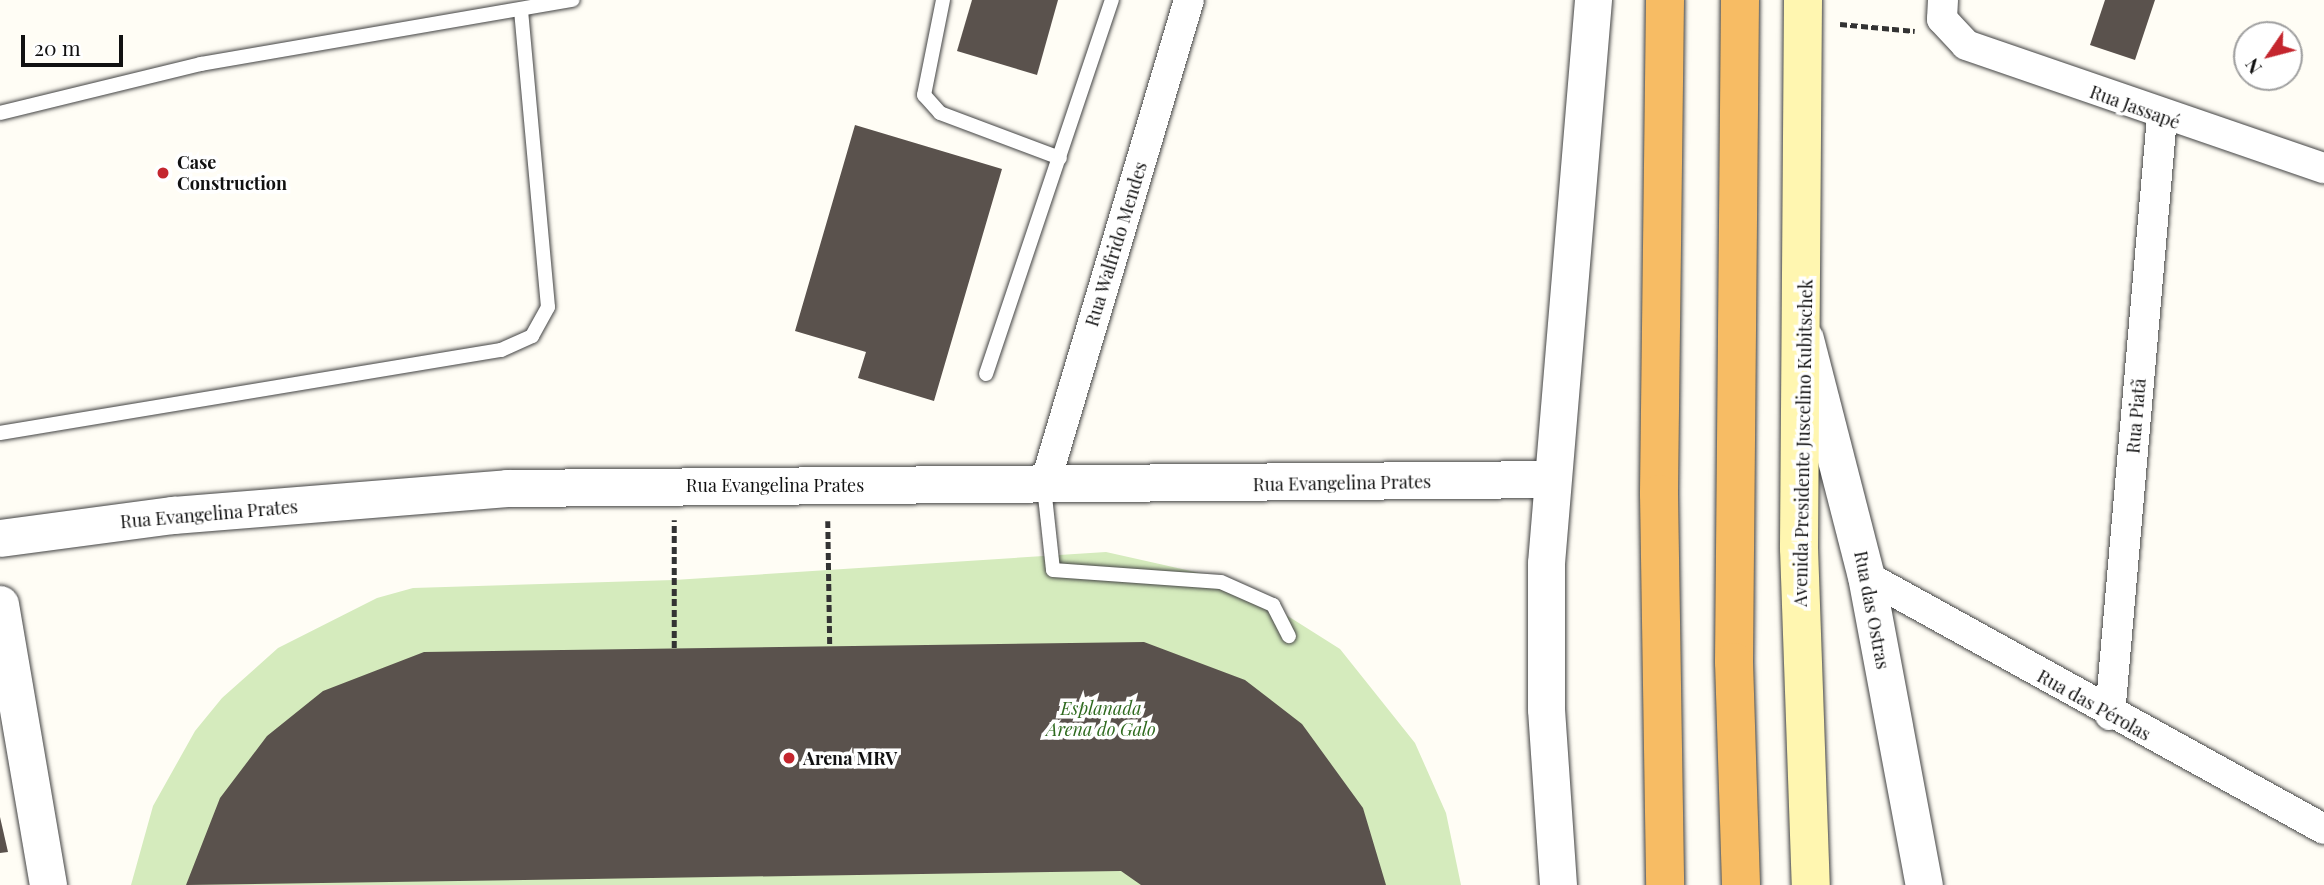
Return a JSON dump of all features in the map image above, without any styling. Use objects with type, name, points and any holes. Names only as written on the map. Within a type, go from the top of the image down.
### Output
[{"type":"highway","points":[[1665,0],[1659,549],[1665,885]]},
{"type":"highway","points":[[1740,0],[1734,662],[1741,885]]},
{"type":"main road","name":"Avenida Presidente Juscelino Kubitschek","points":[[1803,10],[1805,339],[1799,548],[1811,885]]},
{"type":"street","name":"Rua Walfrido Mendes","points":[[1044,487],[1189,0]]},
{"type":"street","points":[[1558,885],[1546,709],[1552,479],[1593,0]]},
{"type":"street","points":[[1942,0],[1942,19],[1950,35]]},
{"type":"street","name":"Rua Jassapé","points":[[1950,35],[2162,117],[2324,168]]},
{"type":"street","name":"Rua Piatã","points":[[2110,715],[2162,117]]},
{"type":"street","name":"Rua das Ostras","points":[[1805,339],[1866,576],[1924,885]]},
{"type":"street","name":"Rua Evangelina Prates","points":[[0,538],[173,515],[494,489],[674,485],[1044,487],[1552,479]]},
{"type":"street","name":"Rua das Pérolas","points":[[1866,576],[2110,715],[2324,829]]},
{"type":"street","points":[[0,604],[48,885]]},
{"type":"lane","points":[[0,113],[201,64],[573,0]]},
{"type":"lane","points":[[943,0],[923,78],[924,95],[940,113],[1060,158]]},
{"type":"lane","points":[[986,374],[1112,0]]},
{"type":"lane","points":[[0,433],[501,351],[532,336],[548,307],[521,10]]},
{"type":"lane","points":[[1044,487],[1053,570],[1221,582],[1273,605],[1289,636]]},
{"type":"path","points":[[1803,10],[1950,35]]},
{"type":"path","points":[[674,485],[674,648]]},
{"type":"path","points":[[828,485],[830,646]]},
{"type":"green space","name":"Esplanada Arena do Galo","points":[[1106,552],[1231,580],[1340,649],[1415,743],[1446,813],[1461,885],[131,885],[153,806],[195,731],[222,698],[278,648],[377,598],[413,588],[674,580]]},
{"type":"building","points":[[972,0],[1058,0],[1037,75],[957,51]]},
{"type":"building","points":[[2105,0],[2155,0],[2135,60],[2090,45]]},
{"type":"building","points":[[855,125],[1002,169],[934,401],[858,378],[866,352],[795,331]]},
{"type":"building","name":"Esplanada Arena do Galo","points":[[1144,642],[1245,680],[1302,724],[1363,808],[1386,885],[1141,885],[1121,871],[186,885],[220,798],[267,736],[323,691],[424,652]]},
{"type":"building","points":[[0,817],[8,852],[0,853]]},
{"type":"place","name":"Case Construction","points":[[163,173]]},
{"type":"place","name":"Arena MRV","points":[[789,758]]}]
